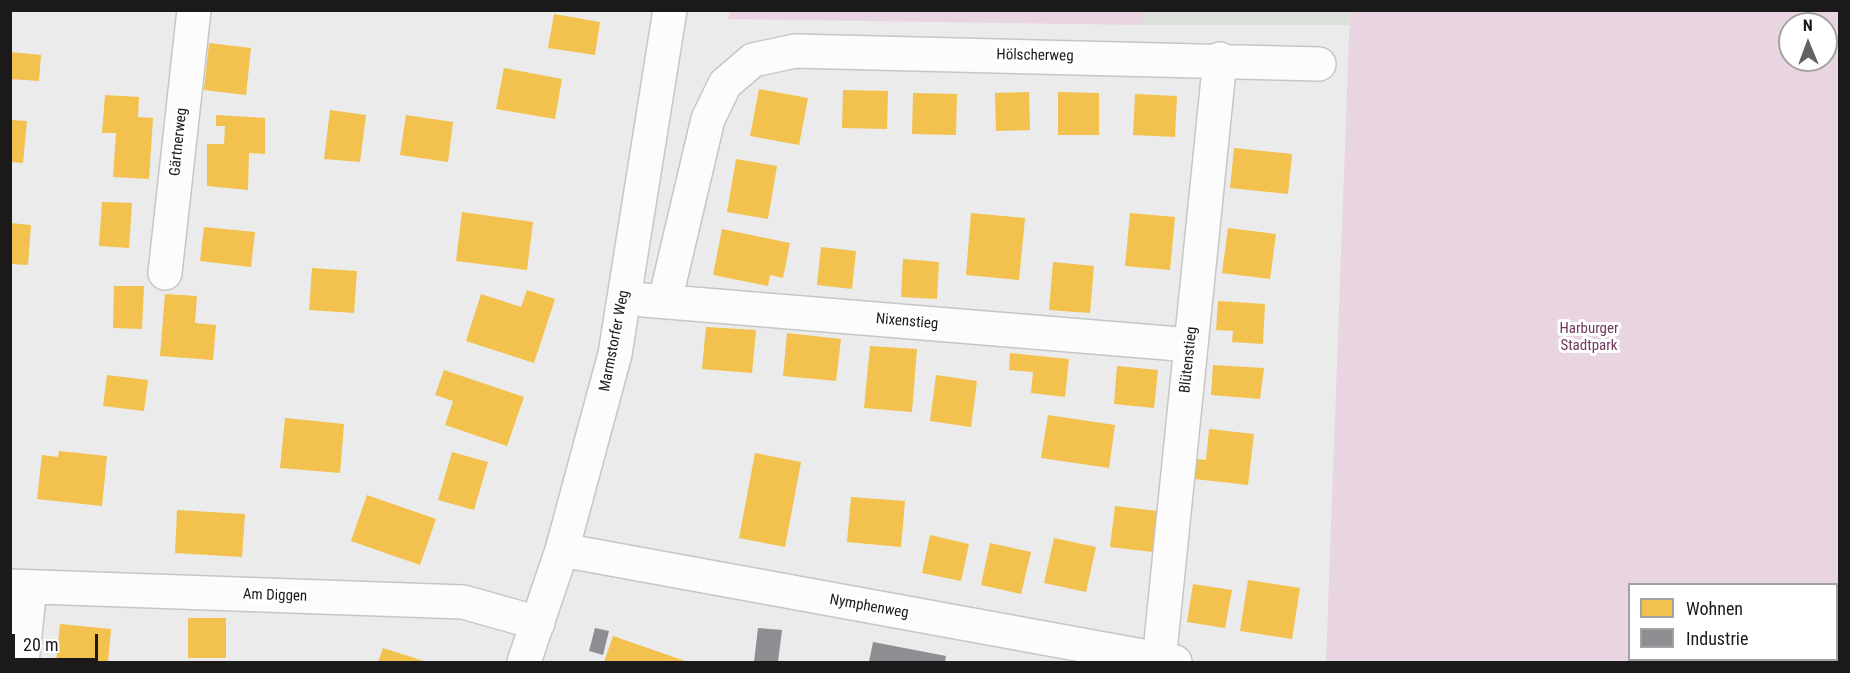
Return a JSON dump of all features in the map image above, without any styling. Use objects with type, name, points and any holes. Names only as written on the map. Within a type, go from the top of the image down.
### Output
[{"type":"street","name":"Gärtnerweg","points":[[165,273],[194,10]]},
{"type":"street","name":"Marmstorfer Weg","points":[[524,663],[562,550],[615,354],[670,10]]},
{"type":"street","name":"Hölscherweg","points":[[665,301],[708,119],[725,84],[753,60],[795,51],[1220,59],[1319,64]]},
{"type":"street","name":"Blütenstieg","points":[[1167,662],[1191,345],[1220,59]]},
{"type":"street","name":"Nixenstieg","points":[[624,298],[1191,345]]},
{"type":"street","name":"Nymphenweg","points":[[562,550],[1167,662]]},
{"type":"street","name":"Am Diggen","points":[[20,587],[463,602],[538,623]]},
{"type":"street","points":[[20,587],[22,663]]},
{"type":"shaded area","points":[[1143,11],[1350,11],[1349,25],[1143,25]]},
{"type":"green space","points":[[730,10],[1143,10],[1143,25],[728,19]]},
{"type":"green space","name":"Harburger Stadtpark","points":[[1350,11],[1839,11],[1839,662],[1326,662]]},
{"type":"building: Wohnen","points":[[554,14],[600,22],[595,55],[548,48]]},
{"type":"building: Wohnen","points":[[209,43],[251,48],[246,95],[204,90]]},
{"type":"building: Wohnen","points":[[10,52],[41,55],[39,81],[10,79]]},
{"type":"building: Wohnen","points":[[504,68],[562,79],[555,119],[496,109]]},
{"type":"building: Wohnen","points":[[759,89],[808,98],[799,145],[750,136]]},
{"type":"building: Wohnen","points":[[843,90],[888,91],[887,129],[842,128]]},
{"type":"building: Wohnen","points":[[1029,92],[1030,130],[996,131],[995,93]]},
{"type":"building: Wohnen","points":[[1058,92],[1099,93],[1099,135],[1058,135]]},
{"type":"building: Wohnen","points":[[913,93],[957,94],[956,135],[912,134]]},
{"type":"building: Wohnen","points":[[1135,94],[1177,96],[1175,137],[1133,135]]},
{"type":"building: Wohnen","points":[[105,95],[139,97],[138,117],[153,118],[149,179],[113,177],[116,133],[102,133]]},
{"type":"building: Wohnen","points":[[330,110],[366,115],[360,162],[324,159]]},
{"type":"building: Wohnen","points":[[216,115],[265,118],[265,154],[249,153],[248,190],[207,186],[207,144],[224,144],[225,126],[216,126]]},
{"type":"building: Wohnen","points":[[406,115],[453,122],[448,162],[400,155]]},
{"type":"building: Wohnen","points":[[10,120],[27,121],[23,163],[10,162]]},
{"type":"building: Wohnen","points":[[1234,148],[1292,154],[1288,194],[1230,188]]},
{"type":"building: Wohnen","points":[[736,159],[777,166],[768,219],[727,212]]},
{"type":"building: Wohnen","points":[[102,202],[132,203],[129,248],[99,246]]},
{"type":"building: Wohnen","points":[[462,212],[533,222],[527,270],[456,261]]},
{"type":"building: Wohnen","points":[[971,213],[1025,218],[1019,280],[966,275]]},
{"type":"building: Wohnen","points":[[1130,213],[1175,217],[1170,270],[1125,266]]},
{"type":"building: Wohnen","points":[[10,223],[31,225],[28,265],[10,264]]},
{"type":"building: Wohnen","points":[[204,227],[255,232],[251,267],[200,261]]},
{"type":"building: Wohnen","points":[[1228,228],[1276,234],[1270,279],[1222,273]]},
{"type":"building: Wohnen","points":[[722,229],[790,243],[783,278],[770,275],[768,286],[713,275]]},
{"type":"building: Wohnen","points":[[821,247],[856,251],[852,289],[817,285]]},
{"type":"building: Wohnen","points":[[903,259],[939,262],[937,299],[901,297]]},
{"type":"building: Wohnen","points":[[1053,262],[1094,266],[1090,313],[1049,310]]},
{"type":"building: Wohnen","points":[[312,268],[357,271],[354,313],[309,310]]},
{"type":"building: Wohnen","points":[[114,286],[144,286],[142,329],[113,328]]},
{"type":"building: Wohnen","points":[[527,290],[555,299],[534,363],[466,341],[481,294],[521,307]]},
{"type":"building: Wohnen","points":[[165,294],[197,296],[195,323],[216,325],[213,360],[160,356]]},
{"type":"building: Wohnen","points":[[1218,301],[1265,304],[1263,344],[1232,342],[1233,331],[1216,330]]},
{"type":"building: Wohnen","points":[[706,327],[756,330],[752,373],[702,369]]},
{"type":"building: Wohnen","points":[[787,333],[841,339],[836,381],[783,376]]},
{"type":"building: Wohnen","points":[[870,346],[917,349],[912,412],[864,408]]},
{"type":"building: Wohnen","points":[[1010,353],[1069,359],[1065,397],[1031,393],[1033,372],[1009,370]]},
{"type":"building: Wohnen","points":[[1213,365],[1264,368],[1260,399],[1211,395]]},
{"type":"building: Wohnen","points":[[1117,366],[1158,370],[1154,408],[1114,404]]},
{"type":"building: Wohnen","points":[[444,370],[524,397],[507,446],[445,425],[453,401],[435,395]]},
{"type":"building: Wohnen","points":[[107,375],[148,380],[144,411],[103,406]]},
{"type":"building: Wohnen","points":[[936,375],[977,381],[971,427],[930,421]]},
{"type":"building: Wohnen","points":[[1048,415],[1115,425],[1109,468],[1041,458]]},
{"type":"building: Wohnen","points":[[285,418],[344,424],[340,473],[280,468]]},
{"type":"building: Wohnen","points":[[1209,429],[1254,434],[1248,485],[1195,479],[1197,459],[1206,460]]},
{"type":"building: Wohnen","points":[[59,451],[107,456],[102,506],[37,499],[42,455],[58,457]]},
{"type":"building: Wohnen","points":[[452,452],[488,462],[474,510],[438,500]]},
{"type":"building: Wohnen","points":[[755,453],[801,462],[785,547],[739,538]]},
{"type":"building: Wohnen","points":[[367,495],[436,519],[420,565],[351,541]]},
{"type":"building: Wohnen","points":[[851,497],[905,501],[901,547],[847,542]]},
{"type":"building: Wohnen","points":[[1115,506],[1158,511],[1153,552],[1110,547]]},
{"type":"building: Wohnen","points":[[177,510],[245,514],[242,557],[175,553]]},
{"type":"building: Wohnen","points":[[930,535],[969,544],[961,581],[922,573]]},
{"type":"building: Wohnen","points":[[1054,538],[1096,547],[1086,592],[1044,583]]},
{"type":"building: Wohnen","points":[[990,543],[1031,552],[1021,594],[981,585]]},
{"type":"building: Wohnen","points":[[1248,580],[1300,588],[1292,639],[1240,631]]},
{"type":"building: Wohnen","points":[[1193,584],[1232,590],[1225,628],[1187,622]]},
{"type":"building: Wohnen","points":[[188,618],[226,618],[226,658],[188,658]]},
{"type":"building: Wohnen","points":[[60,624],[111,629],[108,662],[56,662]]},
{"type":"building: Wohnen","points":[[613,636],[662,653],[688,662],[604,662]]},
{"type":"building: Wohnen","points":[[383,648],[427,662],[378,662]]},
{"type":"building: Industrie","points":[[595,628],[609,631],[603,655],[589,651]]},
{"type":"building: Industrie","points":[[758,628],[782,630],[778,662],[754,662]]},
{"type":"building: Industrie","points":[[873,642],[946,656],[945,662],[869,662]]}]
